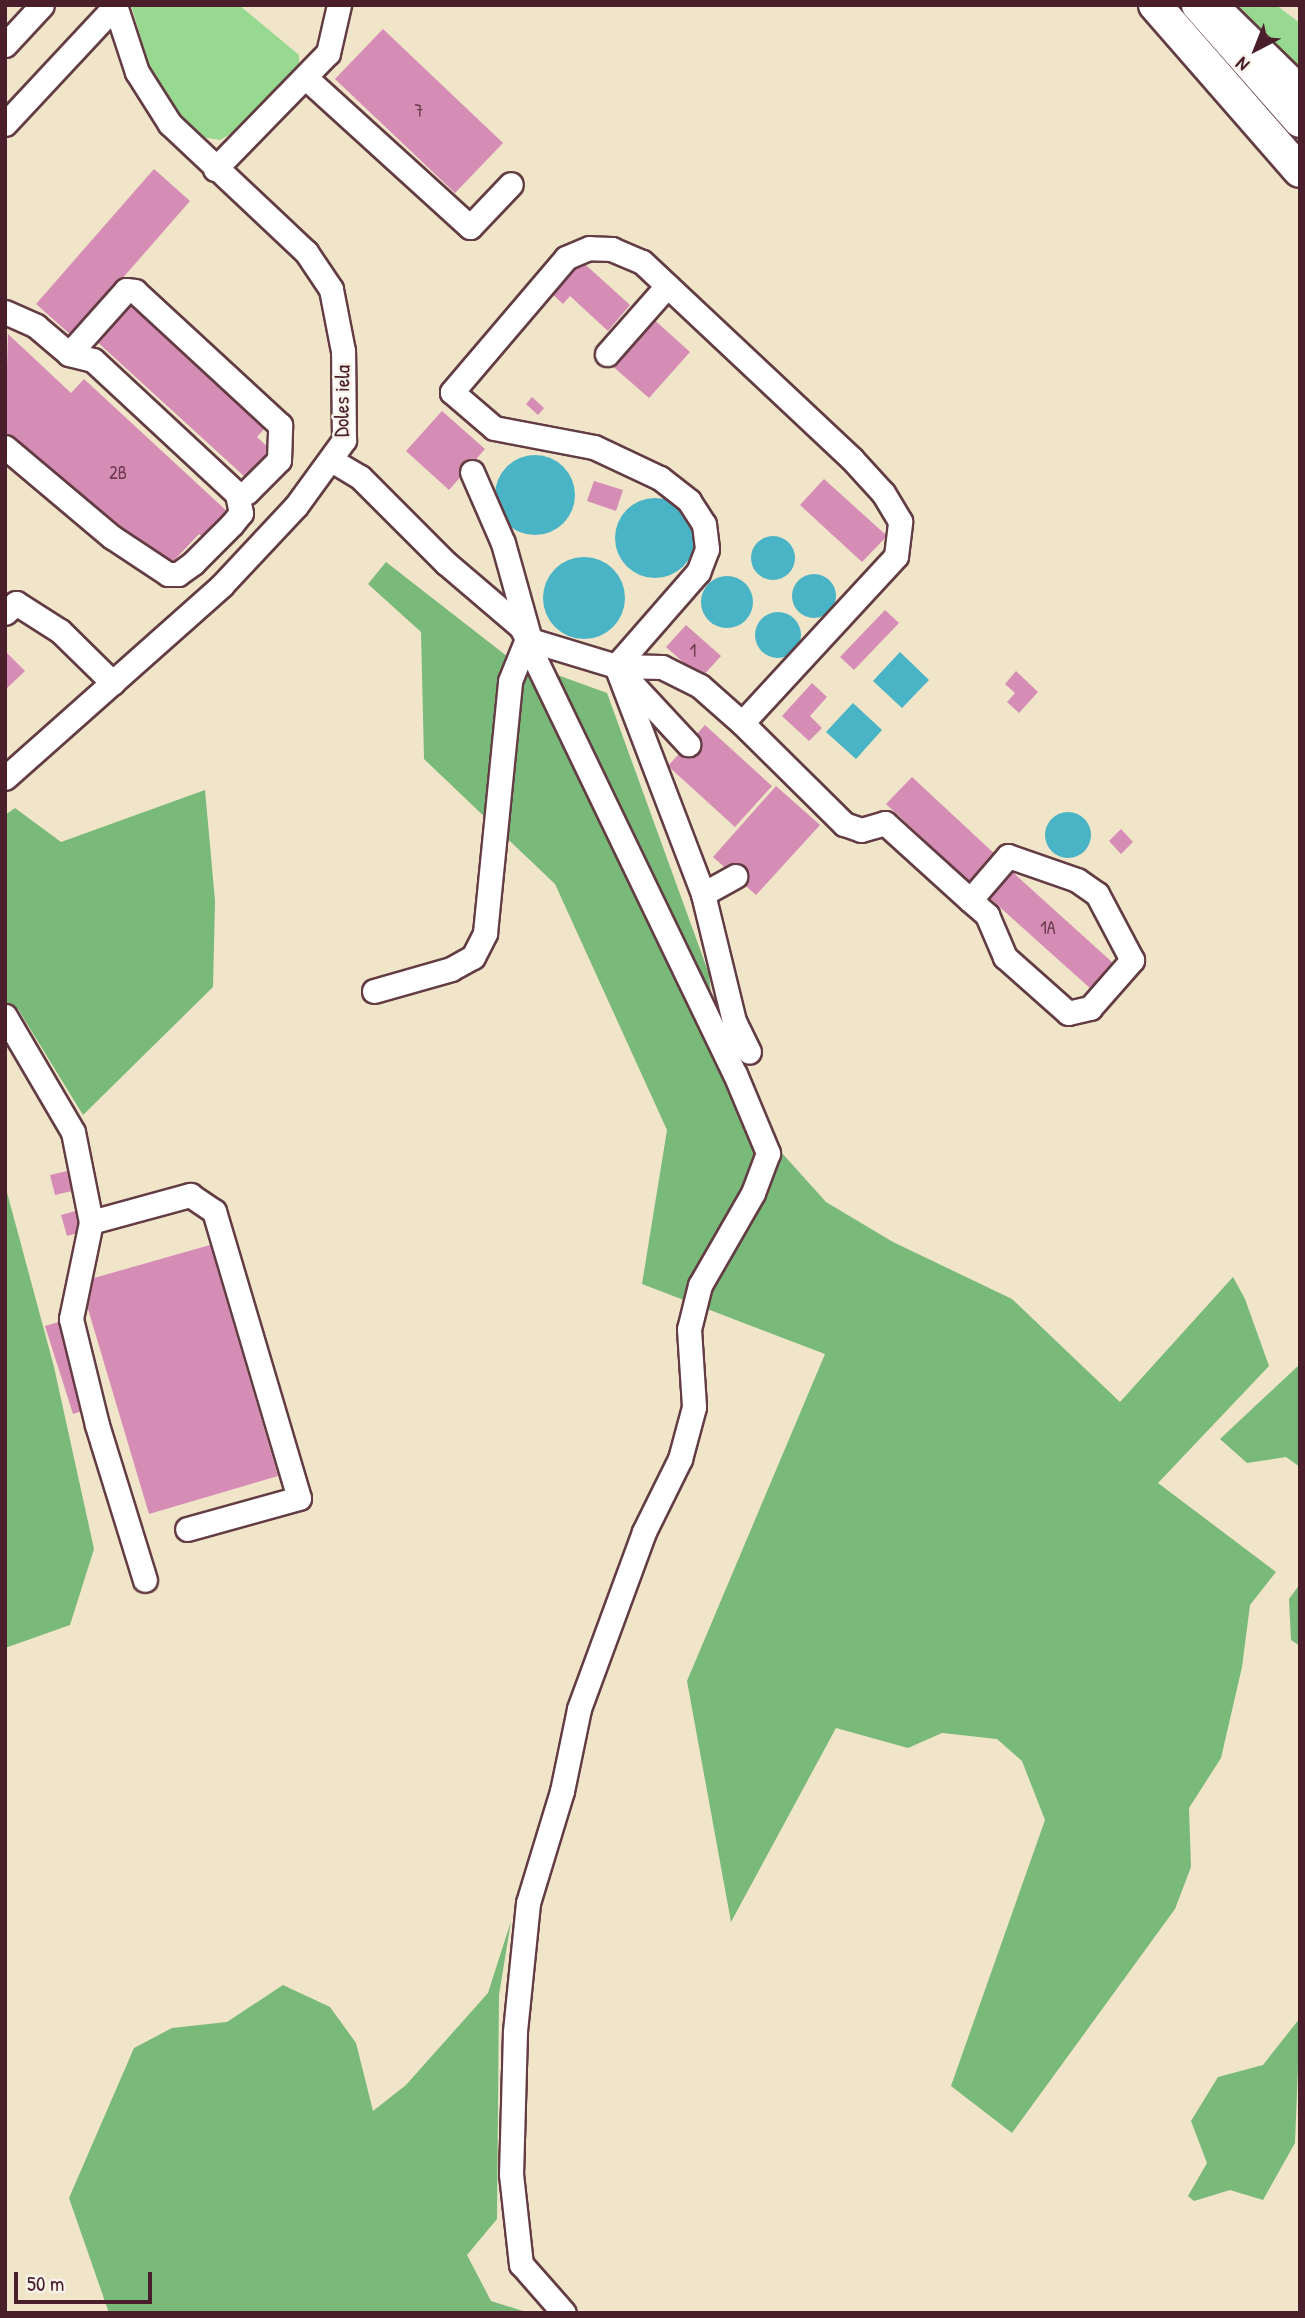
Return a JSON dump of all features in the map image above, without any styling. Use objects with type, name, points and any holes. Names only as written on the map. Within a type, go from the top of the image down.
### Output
[{"type":"highway","points":[[1155,5],[1300,171]]},
{"type":"highway","points":[[1198,5],[1300,121]]},
{"type":"street","points":[[5,45],[42,5]]},
{"type":"street","points":[[215,169],[328,53],[339,5]]},
{"type":"street","points":[[1218,5],[1300,86]]},
{"type":"street","points":[[5,124],[115,6]]},
{"type":"street","name":"Doles iela","points":[[5,778],[238,568],[333,461],[344,440],[343,351],[331,289],[306,253],[170,124],[137,72],[115,6]]},
{"type":"street","points":[[305,76],[470,227],[511,184]]},
{"type":"street","points":[[616,666],[698,572],[707,549],[704,524],[689,501],[660,478],[594,447],[494,428],[452,392],[566,258],[589,247],[612,248],[642,262],[852,459],[883,493],[900,521],[896,556],[742,723]]},
{"type":"street","points":[[607,354],[667,286]]},
{"type":"street","points":[[68,354],[126,290],[135,290],[280,425],[279,460],[247,492],[237,494]]},
{"type":"street","points":[[5,312],[36,326],[68,354],[93,360],[237,494],[241,513],[192,563],[178,574],[168,574],[112,537],[5,447]]},
{"type":"street","points":[[333,461],[359,477],[437,554],[521,627],[735,1074],[768,1153],[752,1193],[701,1285],[689,1329],[694,1407],[680,1460],[644,1532],[579,1709],[562,1791],[528,1903],[515,2032],[511,2174],[521,2264],[564,2313]]},
{"type":"street","points":[[374,991],[451,969],[473,957],[485,933],[510,681],[527,639],[503,543],[472,472]]},
{"type":"street","points":[[5,613],[16,603],[60,631],[113,683]]},
{"type":"street","points":[[527,639],[616,666],[662,667],[700,685],[742,723],[807,801],[844,824],[861,830],[885,823],[970,900],[987,915],[1006,957],[1068,1013],[1090,1008],[1132,960],[1097,894],[1077,880],[1008,856],[970,900]]},
{"type":"street","points":[[616,666],[688,744]]},
{"type":"street","points":[[616,666],[703,894],[734,1021],[749,1052]]},
{"type":"street","points":[[703,894],[735,876]]},
{"type":"street","points":[[5,1016],[73,1132],[91,1222],[71,1319],[97,1425],[145,1580]]},
{"type":"street","points":[[91,1222],[190,1195],[214,1211],[299,1498],[187,1529]]},
{"type":"green space","points":[[131,5],[239,5],[299,55],[299,65],[234,132],[220,140],[202,137],[176,113],[151,72]]},
{"type":"green space","points":[[1229,5],[1276,5],[1300,23],[1300,73]]},
{"type":"green space","points":[[386,562],[508,657],[607,693],[709,974],[718,1066],[763,1132],[826,1202],[893,1242],[1012,1299],[1120,1402],[1233,1277],[1245,1299],[1269,1366],[1158,1483],[1276,1572],[1250,1605],[1242,1667],[1221,1758],[1189,1808],[1191,1867],[1175,1909],[1012,2133],[951,2086],[1045,1820],[1022,1761],[997,1739],[942,1733],[908,1748],[836,1728],[731,1922],[687,1681],[825,1354],[642,1284],[667,1130],[555,884],[424,759],[421,632],[368,584]]},
{"type":"green space","points":[[205,790],[215,901],[213,987],[83,1115],[18,1009],[5,1016],[5,815],[15,808],[61,842]]},
{"type":"green space","points":[[5,1185],[54,1367],[94,1549],[70,1625],[5,1648]]},
{"type":"green space","points":[[1298,1366],[1300,1467],[1286,1457],[1247,1463],[1220,1439]]},
{"type":"green space","points":[[1300,1584],[1300,1646],[1291,1640],[1289,1599]]},
{"type":"green space","points":[[511,1921],[499,1995],[497,2219],[467,2255],[491,2301],[529,2313],[109,2313],[69,2198],[134,2048],[172,2028],[227,2022],[283,1985],[330,2007],[356,2043],[373,2111],[406,2085],[488,1993]]},
{"type":"green space","points":[[1300,2018],[1295,2143],[1263,2200],[1230,2190],[1194,2201],[1188,2196],[1207,2163],[1191,2121],[1218,2077],[1263,2065]]},
{"type":"water","points":[[535,455],[550,458],[563,467],[572,480],[575,495],[572,510],[563,523],[550,532],[535,535],[520,532],[507,523],[498,510],[495,495],[498,480],[507,467],[520,458]]},
{"type":"water","points":[[655,498],[670,501],[683,510],[692,523],[695,538],[692,553],[683,566],[670,575],[655,578],[640,575],[627,566],[618,553],[615,538],[618,523],[627,510],[640,501]]},
{"type":"water","points":[[773,536],[789,542],[795,558],[789,574],[773,580],[757,574],[751,558],[757,542]]},
{"type":"water","points":[[584,557],[600,560],[613,569],[622,582],[625,598],[622,614],[613,627],[600,636],[584,639],[568,636],[555,627],[546,614],[543,598],[546,582],[555,569],[568,560]]},
{"type":"water","points":[[814,574],[829,581],[836,596],[829,611],[814,618],[799,611],[792,596],[799,581]]},
{"type":"water","points":[[727,576],[737,578],[745,584],[751,592],[751,612],[745,620],[737,626],[727,628],[717,626],[709,620],[703,612],[701,602],[703,592],[709,584],[717,578]]},
{"type":"water","points":[[778,612],[794,619],[801,635],[794,651],[778,658],[762,651],[755,635],[762,619]]},
{"type":"water","points":[[900,652],[929,680],[902,708],[873,681]]},
{"type":"water","points":[[853,703],[882,730],[856,759],[826,732]]},
{"type":"water","points":[[1068,812],[1084,819],[1091,835],[1084,851],[1068,858],[1052,851],[1045,835],[1052,819]]},
{"type":"building","points":[[383,29],[503,143],[455,193],[335,79]]},
{"type":"building","points":[[154,169],[190,201],[72,336],[36,304]]},
{"type":"building","points":[[578,258],[630,305],[608,331],[570,296],[563,304],[549,291]]},
{"type":"building","points":[[129,301],[266,427],[257,437],[271,450],[245,477],[94,339]]},
{"type":"building","points":[[650,316],[690,352],[649,398],[609,363]]},
{"type":"building","points":[[8,334],[71,393],[84,379],[230,514],[206,540],[199,534],[166,569],[106,514],[101,520],[5,433]]},
{"type":"building","points":[[532,397],[544,408],[538,415],[526,404]]},
{"type":"building","points":[[442,411],[485,449],[449,490],[406,451]]},
{"type":"building","points":[[824,479],[887,536],[862,562],[800,505]]},
{"type":"building","points":[[594,481],[623,490],[616,511],[587,501]]},
{"type":"building","points":[[885,610],[899,623],[854,670],[840,657]]},
{"type":"building","points":[[686,625],[721,656],[701,678],[666,647]]},
{"type":"building","points":[[5,651],[25,671],[5,690]]},
{"type":"building","points":[[1016,671],[1038,692],[1019,713],[1007,702],[1015,693],[1005,684]]},
{"type":"building","points":[[812,683],[827,697],[810,716],[822,728],[809,741],[782,716]]},
{"type":"building","points":[[705,725],[772,786],[735,827],[668,766]]},
{"type":"building","points":[[912,777],[998,857],[972,884],[886,804]]},
{"type":"building","points":[[776,786],[820,825],[756,895],[713,857]]},
{"type":"building","points":[[1121,829],[1133,842],[1121,854],[1109,841]]},
{"type":"building","points":[[1007,867],[1113,963],[1091,989],[983,892]]},
{"type":"building","points":[[67,1171],[72,1191],[55,1195],[50,1175]]},
{"type":"building","points":[[79,1210],[85,1231],[67,1236],[61,1215]]},
{"type":"building","points":[[210,1245],[278,1476],[149,1514],[80,1282]]},
{"type":"building","points":[[65,1320],[92,1408],[73,1414],[45,1326]]}]
